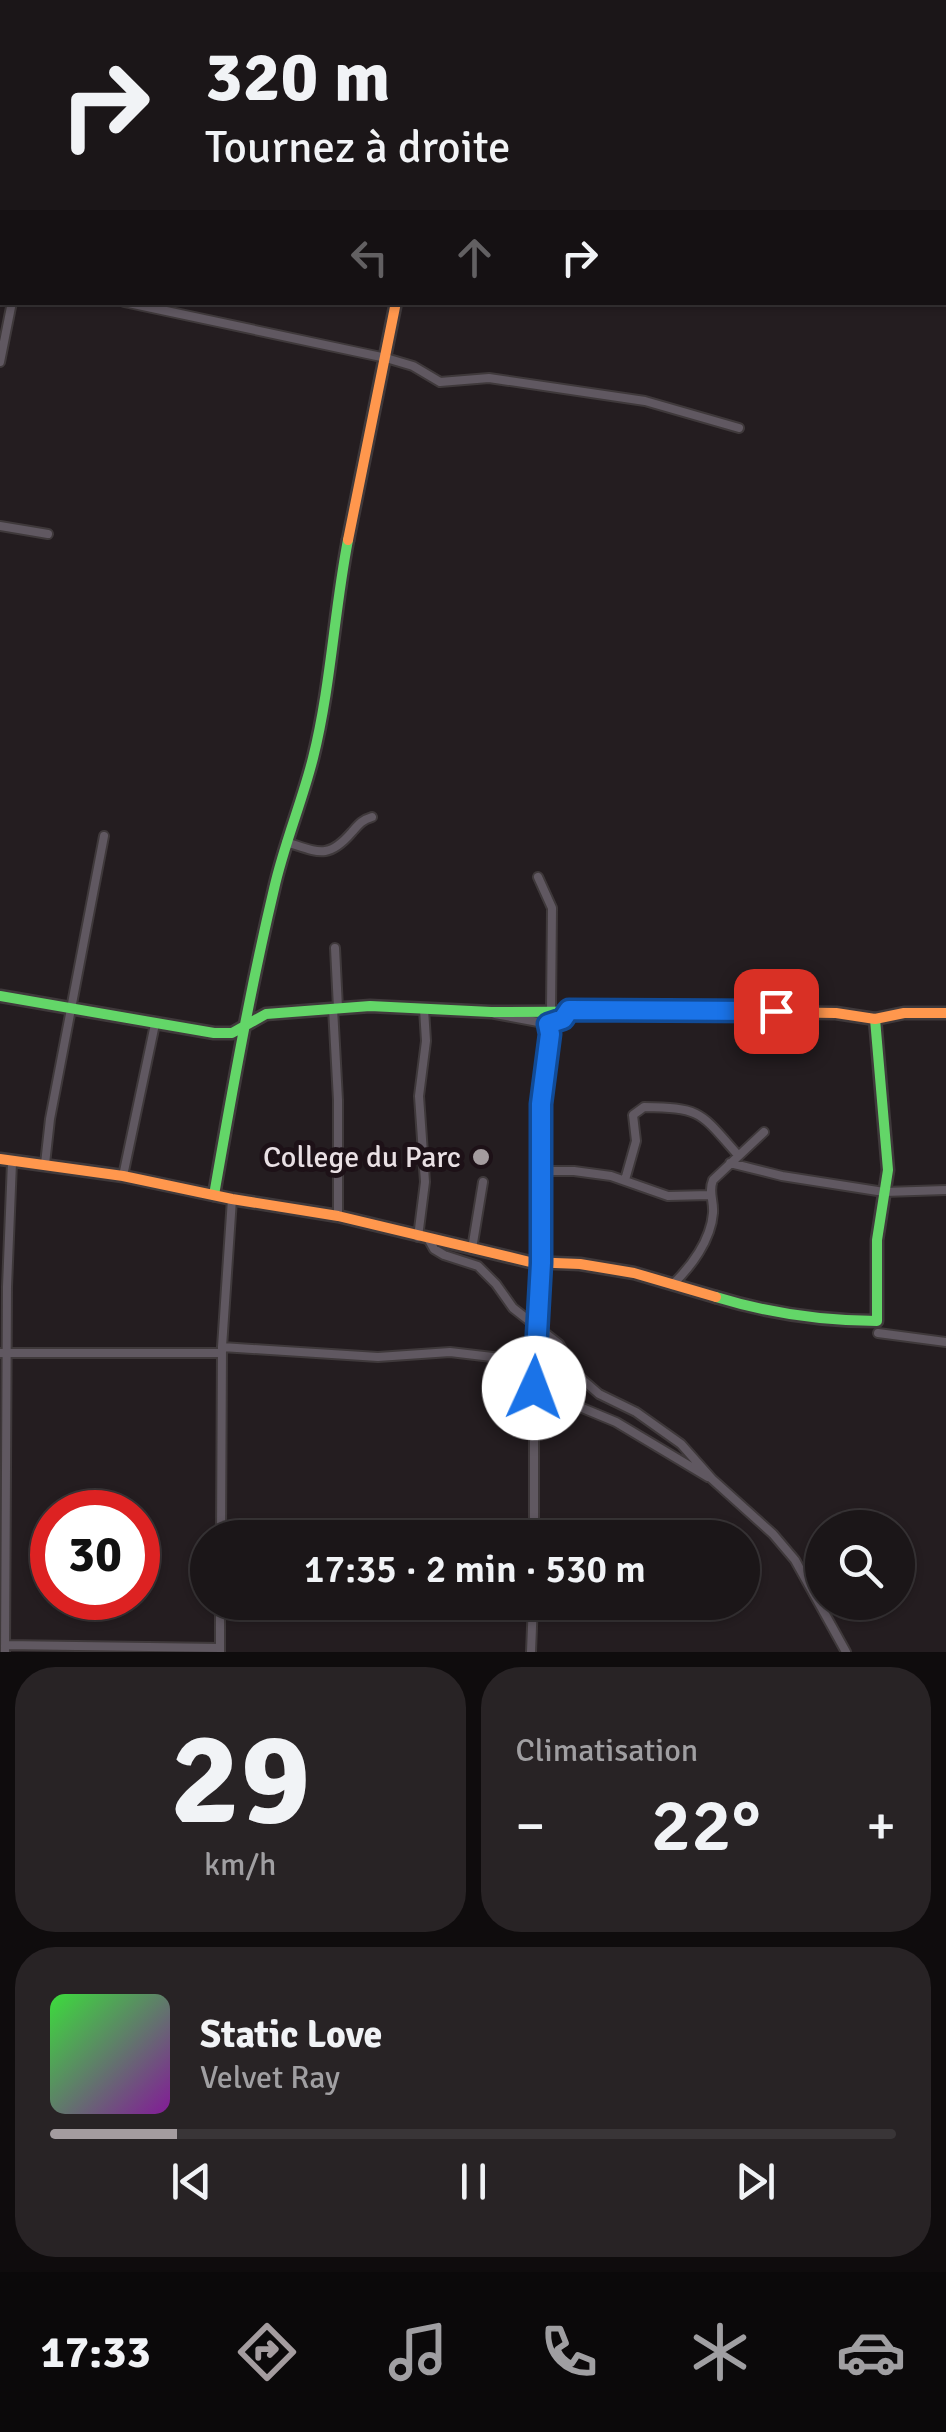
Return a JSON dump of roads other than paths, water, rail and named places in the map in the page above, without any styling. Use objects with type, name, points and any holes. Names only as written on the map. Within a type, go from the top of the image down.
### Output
[{"type":"street","points":[[0,362],[11,305]]},
{"type":"street","points":[[138,305],[386,358],[413,366],[440,382],[489,378],[645,401],[739,428]]},
{"type":"street","points":[[214,1196],[244,1027],[286,842],[313,759],[322,716],[340,576],[395,305]]},
{"type":"street","points":[[0,526],[48,534]]},
{"type":"street","points":[[286,842],[321,853],[338,849],[362,820],[372,817]]},
{"type":"street","points":[[45,1164],[50,1118],[104,836]]},
{"type":"street","points":[[538,877],[552,908],[551,1010]]},
{"type":"street","points":[[334,948],[338,1216]]},
{"type":"street","points":[[0,996],[214,1034],[232,1033],[258,1016],[370,1006],[491,1012],[776,1011],[875,1019],[904,1013],[946,1013]]},
{"type":"street","points":[[424,1009],[426,1041],[418,1096],[426,1182],[424,1238],[444,1256],[478,1266],[512,1308],[559,1344],[574,1374],[599,1394],[636,1412],[681,1444],[712,1479],[754,1515],[796,1560],[846,1652]]},
{"type":"street","points":[[491,1012],[548,1024],[563,1019],[569,1010]]},
{"type":"street","points":[[220,1620],[220,1650],[5,1649],[2,1539],[6,1160],[122,1176],[338,1216],[541,1263],[580,1264],[634,1273],[758,1310],[841,1321],[877,1321],[877,1240],[888,1170],[875,1019]]},
{"type":"street","points":[[122,1176],[155,1024]]},
{"type":"street","points":[[534,1520],[541,1104],[548,1024]]},
{"type":"street","points":[[624,1180],[636,1142],[634,1115],[644,1106],[688,1108],[701,1114],[738,1155]]},
{"type":"street","points":[[672,1285],[700,1250],[712,1220],[713,1180],[764,1132]]},
{"type":"street","points":[[730,1163],[782,1176],[884,1192],[946,1190]]},
{"type":"street","points":[[542,1172],[574,1170],[624,1180],[668,1196],[710,1195]]},
{"type":"street","points":[[472,1249],[482,1182]]},
{"type":"street","points":[[221,1520],[222,1350],[232,1199]]},
{"type":"street","points":[[878,1333],[946,1342]]},
{"type":"street","points":[[4,1353],[222,1350],[378,1357],[450,1352],[534,1362]]},
{"type":"street","points":[[534,1388],[616,1422],[712,1479]]},
{"type":"street","points":[[531,1652],[532,1620]]},
{"type":"place","name":"College du Parc","points":[[481,1157]]}]
